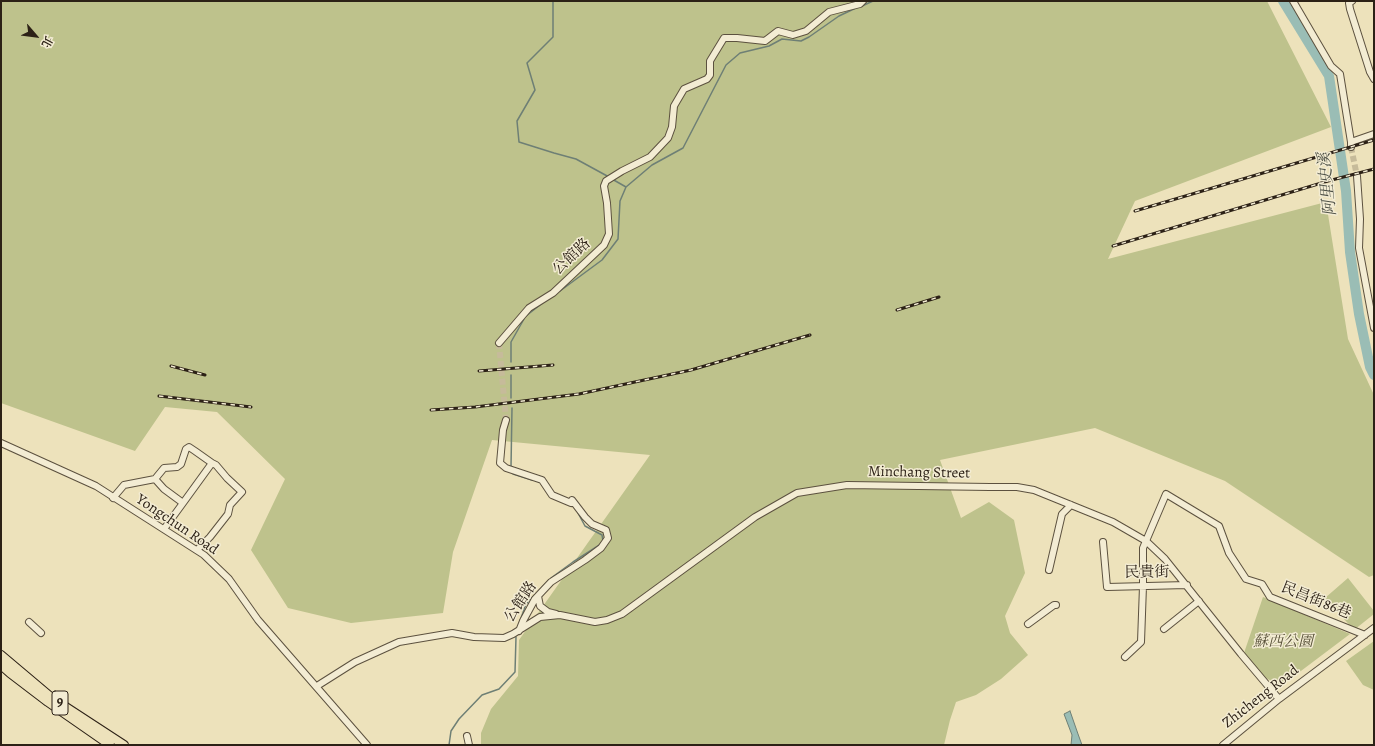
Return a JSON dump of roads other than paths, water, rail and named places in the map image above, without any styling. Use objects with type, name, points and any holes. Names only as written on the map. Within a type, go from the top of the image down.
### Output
[{"type":"main road","name":"9","points":[[1,655],[52,698],[124,745]]},
{"type":"main road","name":"9","points":[[1,665],[48,702],[110,745]]},
{"type":"street","name":"公館路","points":[[499,343],[529,308],[553,293],[604,245],[608,234],[607,203],[604,186],[606,181],[650,157],[668,138],[672,127],[674,106],[684,89],[707,79],[710,74],[710,61],[724,38],[765,41],[778,31],[793,35],[806,31],[829,12],[860,4],[862,1]]},
{"type":"street","points":[[1293,1],[1331,66],[1340,74],[1351,145],[1374,134]]},
{"type":"street","points":[[1352,1],[1349,3],[1350,9],[1370,72],[1374,79]]},
{"type":"street","points":[[1357,176],[1360,219],[1359,248],[1374,328]]},
{"type":"street","name":"公館路","points":[[317,686],[354,662],[399,642],[452,633],[474,637],[504,638],[519,631],[535,599],[551,582],[601,548],[608,538],[606,530],[592,524],[572,500],[571,503],[552,495],[542,480],[506,468],[500,463],[503,430],[506,420]]},
{"type":"street","name":"Yongchun Road","points":[[1,443],[96,486],[204,555],[229,578],[258,620],[367,745]]},
{"type":"street","points":[[113,498],[124,485],[155,479],[164,468],[177,467],[181,464],[185,451],[189,448],[195,451],[216,465],[242,492],[230,505],[228,514],[210,537],[197,550]]},
{"type":"street","points":[[164,529],[212,463]]},
{"type":"street","points":[[155,479],[164,489],[183,503]]},
{"type":"street","name":"Minchang Street","points":[[519,631],[540,617],[560,615],[595,622],[607,620],[622,614],[755,517],[797,492],[847,485],[1017,487],[1034,490],[1113,522],[1146,541],[1165,559],[1187,585],[1279,699]]},
{"type":"street","name":"民昌街86巷","points":[[1146,541],[1166,494],[1219,526],[1229,553],[1246,578],[1262,584],[1270,597],[1365,635]]},
{"type":"street","points":[[1049,570],[1062,514],[1071,505]]},
{"type":"street","points":[[1125,657],[1141,642],[1143,548],[1146,541]]},
{"type":"street","name":"民貴街","points":[[1103,542],[1107,587],[1187,585]]},
{"type":"street","points":[[538,596],[540,606],[548,612],[560,615]]},
{"type":"street","points":[[1164,630],[1199,601]]},
{"type":"street","points":[[1028,624],[1056,605]]},
{"type":"street","points":[[30,622],[41,633]]},
{"type":"street","name":"Zhicheng Road","points":[[1223,745],[1279,699],[1374,628]]},
{"type":"street","points":[[1,651],[54,695],[129,745]]},
{"type":"street","points":[[467,736],[469,745]]},
{"type":"water","points":[[1070,711],[1082,745],[1071,745],[1072,735],[1064,714]]},
{"type":"waterway","points":[[553,1],[553,37],[527,63],[535,90],[517,121],[519,142],[576,159],[609,177]]},
{"type":"waterway","points":[[862,6],[873,1]]},
{"type":"waterway","name":"阿里史溪","points":[[1283,1],[1329,76],[1346,191],[1350,252],[1359,314],[1370,367],[1374,375]]},
{"type":"waterway","points":[[626,187],[652,165],[683,148],[726,65],[740,53],[769,46],[782,39],[801,41],[839,16],[858,7]]},
{"type":"waterway","points":[[560,291],[602,260],[618,239],[620,201],[626,187],[612,179]]},
{"type":"waterway","points":[[526,316],[545,301]]},
{"type":"waterway","points":[[511,362],[511,342],[524,319]]},
{"type":"waterway","points":[[511,375],[511,398]]},
{"type":"waterway","points":[[511,467],[512,408]]},
{"type":"waterway","points":[[513,474],[532,480]]},
{"type":"waterway","points":[[578,513],[585,526],[602,535],[603,541]]},
{"type":"waterway","points":[[551,578],[601,544]]},
{"type":"waterway","points":[[520,621],[526,604],[548,581]]},
{"type":"waterway","points":[[449,745],[451,731],[459,719],[482,695],[499,689],[515,672],[516,637]]},
{"type":"tunnel","points":[[1351,147],[1357,176]]},
{"type":"tunnel","points":[[499,343],[506,420]]},
{"type":"railway","points":[[1135,211],[1374,140]]},
{"type":"railway","points":[[1113,246],[1328,181],[1374,169]]},
{"type":"railway","points":[[897,310],[939,297]]},
{"type":"railway","points":[[431,410],[475,407],[579,394],[691,370],[810,335]]},
{"type":"railway","points":[[479,371],[553,365]]},
{"type":"railway","points":[[171,366],[205,375]]},
{"type":"railway","points":[[159,396],[251,407]]},
{"type":"park label","name":"蘇西公園","points":[[1283,642]]}]
